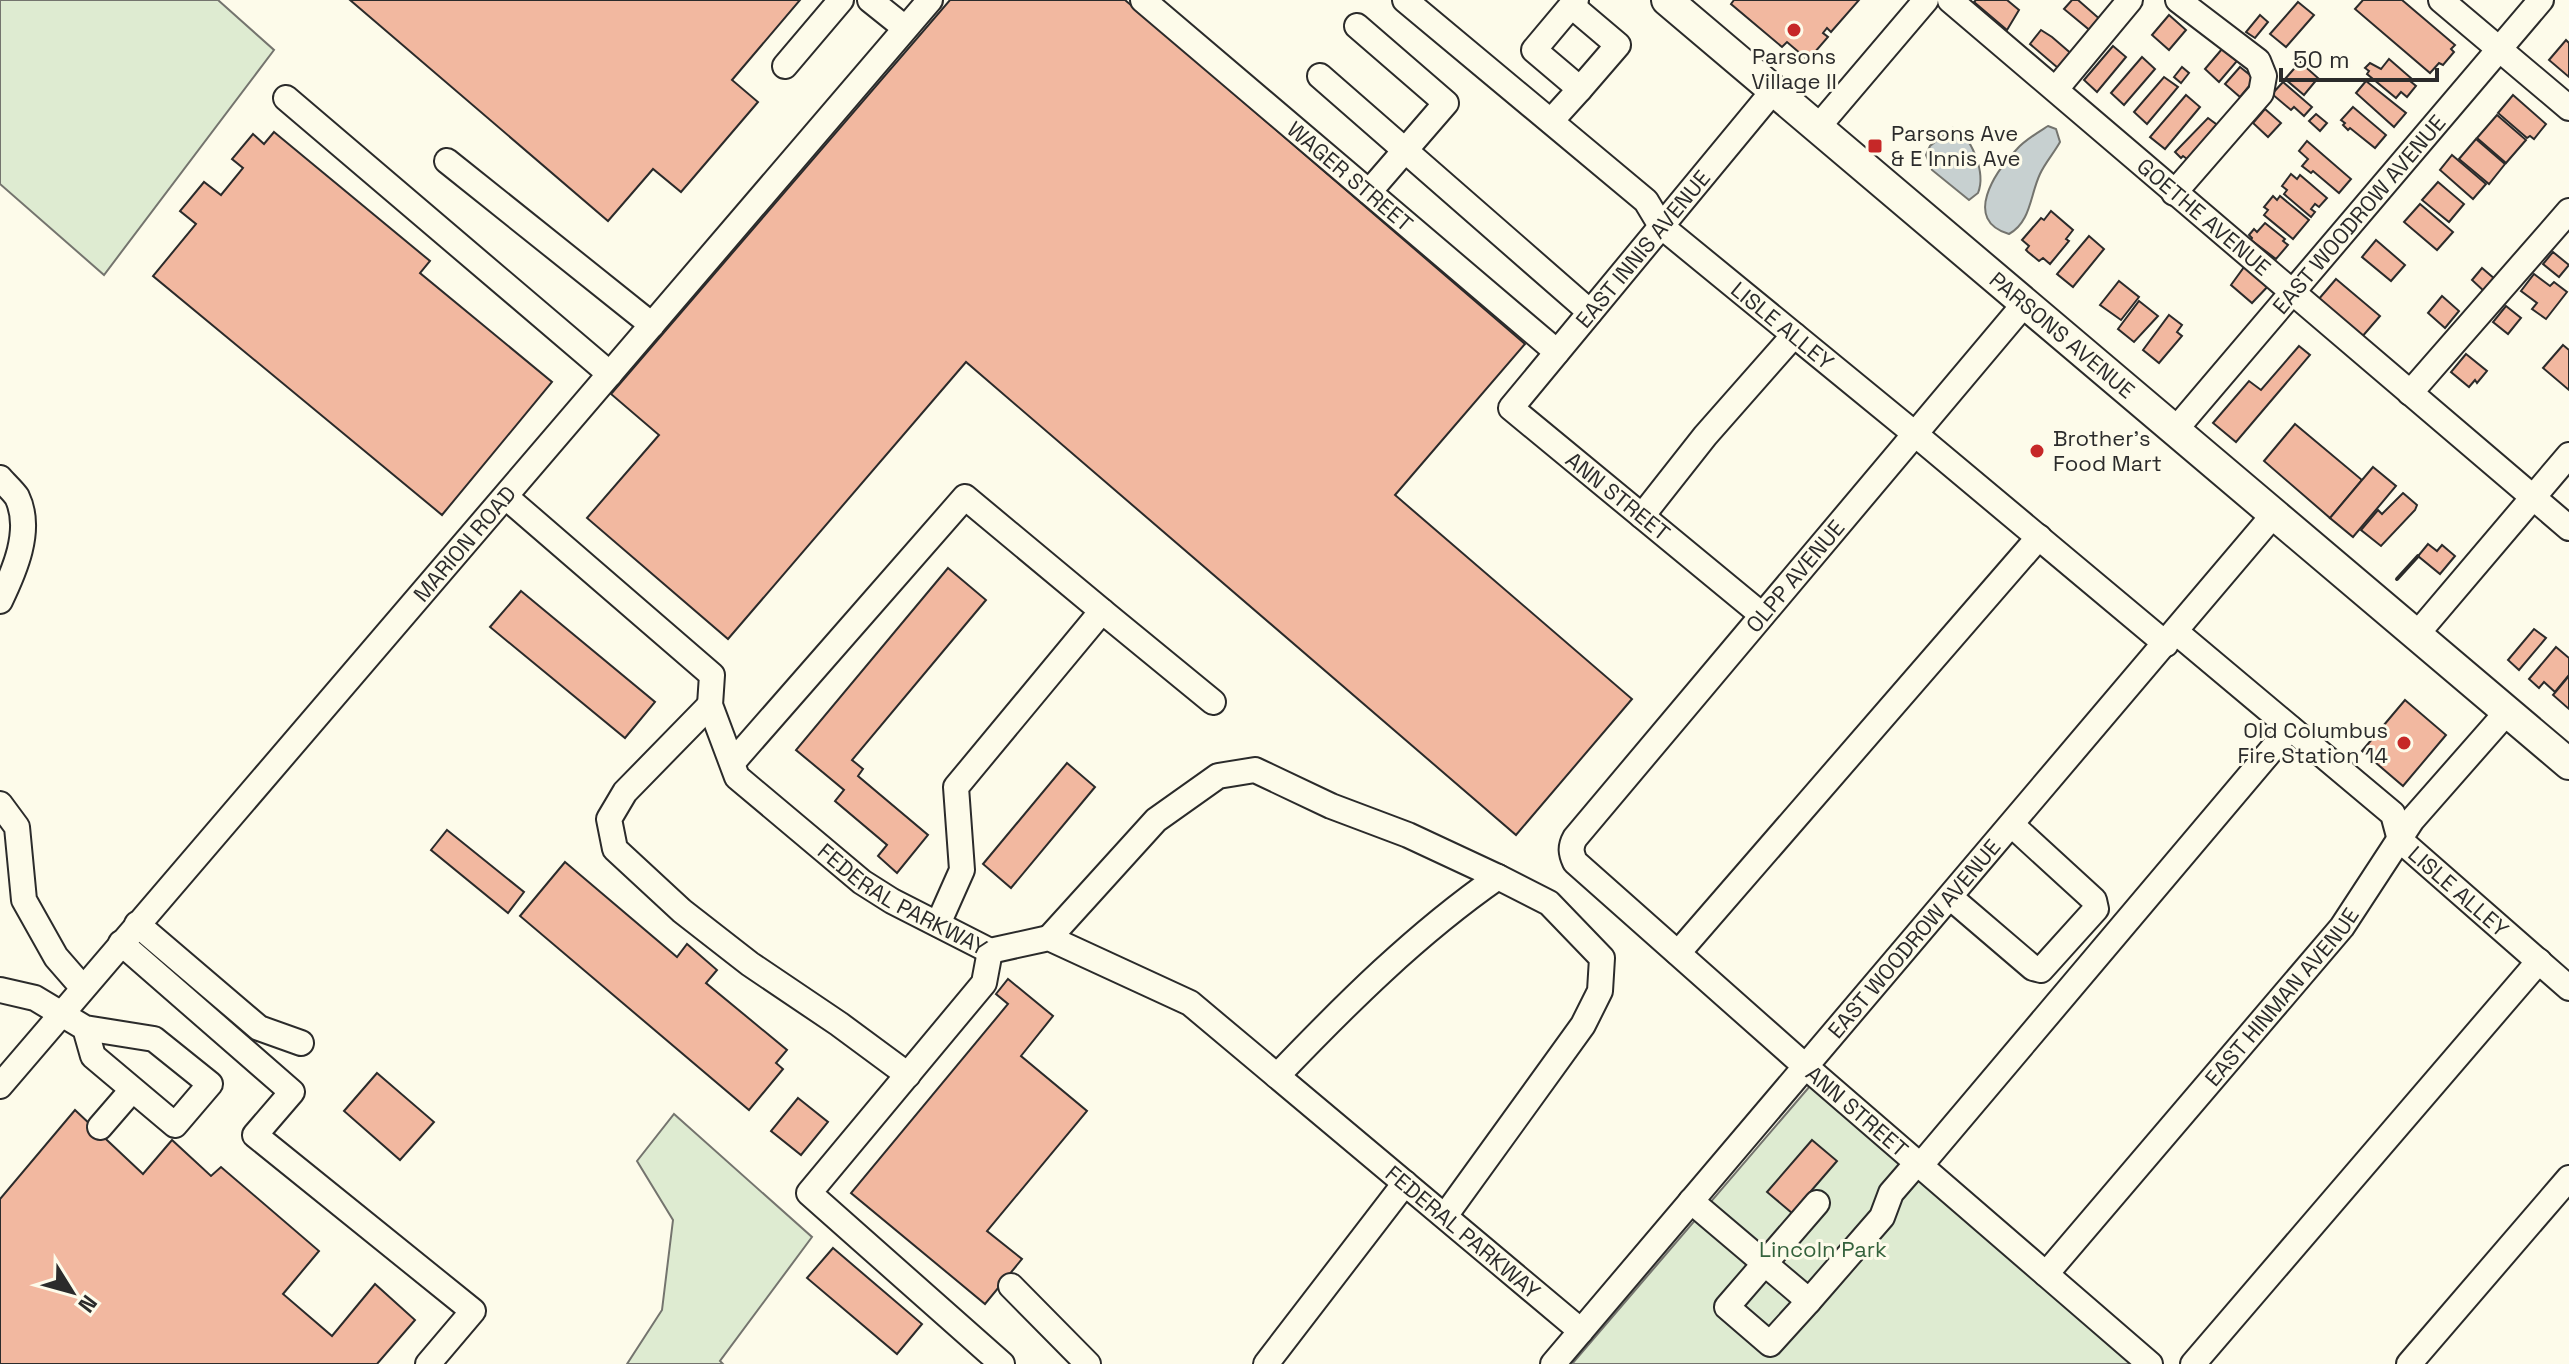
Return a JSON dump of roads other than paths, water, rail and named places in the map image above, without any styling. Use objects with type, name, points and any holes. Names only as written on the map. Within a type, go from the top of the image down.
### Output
[{"type":"main road","name":"PARSONS AVENUE","points":[[1667,0],[2569,764]]},
{"type":"street","points":[[785,66],[841,0]]},
{"type":"street","points":[[870,0],[905,28]]},
{"type":"street","name":"MARION ROAD","points":[[0,1086],[930,0]]},
{"type":"street","name":"WAGER STREET","points":[[1143,0],[1557,352]]},
{"type":"street","name":"LISLE ALLEY","points":[[1405,0],[1646,201],[1661,226],[2039,537],[2290,728],[2393,814],[2400,840],[2569,988]]},
{"type":"street","points":[[1818,127],[1926,0]]},
{"type":"street","name":"GOETHE AVENUE","points":[[1950,0],[2569,528]]},
{"type":"street","points":[[2056,89],[2130,0]]},
{"type":"street","points":[[2174,193],[2261,93],[2264,76],[2258,61],[2178,0]]},
{"type":"street","points":[[2441,0],[2569,108]]},
{"type":"street","name":"EAST WOODROW AVENUE","points":[[2176,429],[2541,0]]},
{"type":"street","points":[[1551,121],[1580,89],[1618,45],[1574,3],[1534,50],[1580,89]]},
{"type":"street","points":[[1357,26],[1446,103],[1369,192]]},
{"type":"street","points":[[1320,76],[1590,312]]},
{"type":"street","name":"EAST INNIS AVENUE","points":[[1511,408],[1774,90]]},
{"type":"street","points":[[286,98],[610,374]]},
{"type":"street","points":[[447,161],[652,325]]},
{"type":"street","points":[[2410,393],[2569,211]]},
{"type":"street","name":"OLPP AVENUE","points":[[1572,853],[1571,845],[1575,838],[2026,302]]},
{"type":"street","points":[[1642,516],[1705,436],[1794,335]]},
{"type":"street","name":"ANN STREET","points":[[1511,408],[1762,615]]},
{"type":"street","points":[[2417,634],[2569,455]]},
{"type":"street","points":[[0,478],[16,496],[23,518],[14,572],[0,601]]},
{"type":"street","name":"FEDERAL PARKWAY","points":[[506,497],[712,675],[710,705],[737,777],[862,882],[990,951],[1049,938],[1190,1003],[1581,1331]]},
{"type":"street","points":[[733,762],[965,497],[1213,702]]},
{"type":"street","name":"EAST WOODROW AVENUE","points":[[1553,1364],[2275,513]]},
{"type":"street","points":[[1678,953],[2039,537]]},
{"type":"street","points":[[938,924],[962,870],[956,787],[1102,611]]},
{"type":"street","points":[[710,705],[625,792],[609,819],[615,849],[682,911],[750,964],[908,1075]]},
{"type":"street","name":"EAST HINMAN AVENUE","points":[[2046,1274],[2342,927],[2412,820],[2507,712]]},
{"type":"street","points":[[1817,1203],[1727,1307],[1770,1344],[1882,1217],[1891,1193],[1919,1165],[2290,728]]},
{"type":"street","points":[[1049,938],[1156,820],[1218,776],[1255,770],[1331,806],[1408,835],[1549,903],[1602,958],[1600,991],[1583,1025],[1445,1216]]},
{"type":"street","points":[[0,804],[17,827],[24,900],[56,957],[83,988]]},
{"type":"street","points":[[1950,897],[2033,968],[2041,970],[2096,909],[2094,900],[2012,825]]},
{"type":"street","name":"ANN STREET","points":[[1572,853],[1575,862],[1805,1066],[2150,1364]]},
{"type":"street","points":[[1277,1076],[1407,947],[1498,877]]},
{"type":"street","points":[[137,924],[259,1028],[301,1043]]},
{"type":"street","points":[[121,943],[292,1092],[255,1135],[473,1311],[428,1364]]},
{"type":"street","points":[[990,951],[984,983],[809,1193],[1002,1364]]},
{"type":"street","points":[[2193,1364],[2539,961]]},
{"type":"street","points":[[0,990],[35,998],[85,1028],[154,1039],[210,1084],[175,1125],[93,1056],[85,1028]]},
{"type":"street","points":[[100,1127],[132,1090]]},
{"type":"street","points":[[2409,1364],[2569,1178]]},
{"type":"street","points":[[1266,1364],[1405,1183]]},
{"type":"street","points":[[1691,1201],[1809,1301]]},
{"type":"street","points":[[1011,1286],[1088,1364]]},
{"type":"place","name":"Parsons Village II","points":[[1794,30]]},
{"type":"place","name":"Parsons Ave & E Innis Ave","points":[[1875,146]]},
{"type":"place","name":"Brother's Food Mart","points":[[2037,451]]},
{"type":"place","name":"Old Columbus Fire Station 14","points":[[2404,743]]},
{"type":"park label","name":"Lincoln Park","points":[[1823,1249]]}]
